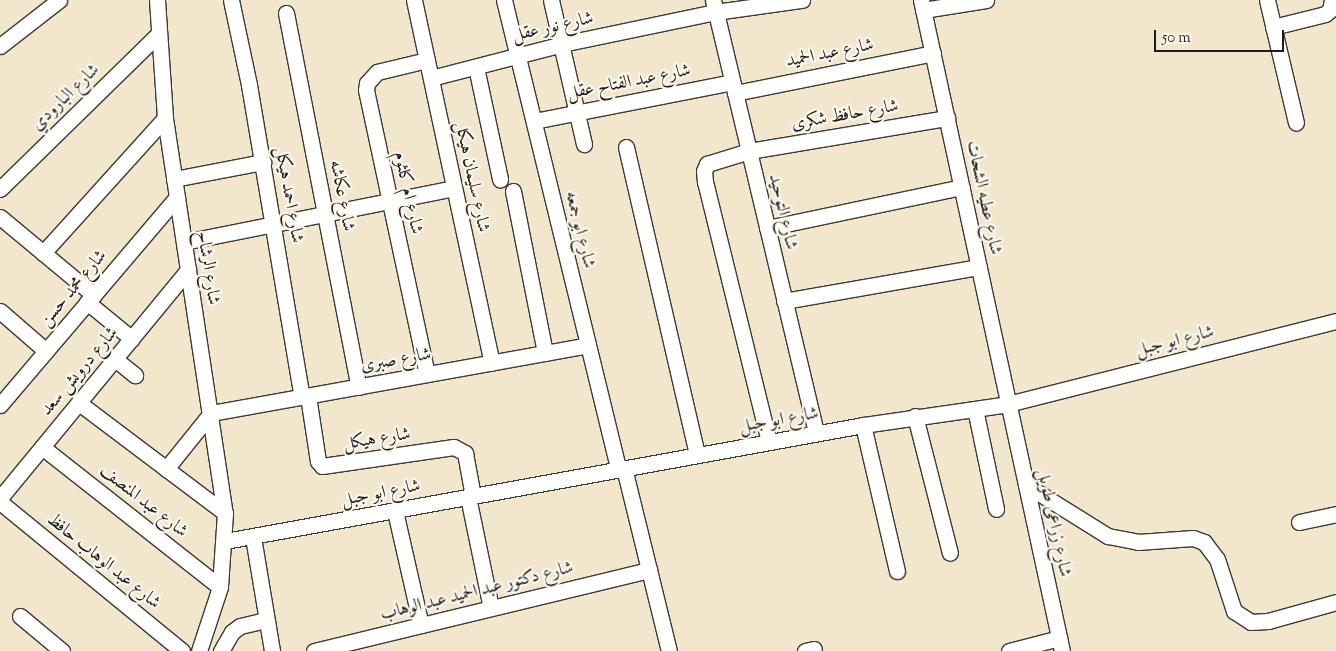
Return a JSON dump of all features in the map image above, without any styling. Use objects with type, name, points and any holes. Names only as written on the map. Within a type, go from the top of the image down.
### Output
[{"type":"street","points":[[0,46],[59,0]]},
{"type":"street","name":"شارع الرشاح","points":[[157,0],[157,35],[165,118],[225,513],[225,541],[220,587],[199,651]]},
{"type":"street","name":"شارع احمد هيكل","points":[[231,0],[263,162],[305,396]]},
{"type":"street","name":"شارع سليمان هيكل","points":[[414,0],[492,363]]},
{"type":"street","name":"شارع ابو جمعه","points":[[504,0],[588,345],[669,651]]},
{"type":"street","points":[[552,0],[584,144]]},
{"type":"street","name":"شارع نور عقل","points":[[431,78],[714,6],[802,0]]},
{"type":"street","points":[[922,5],[986,0]]},
{"type":"street","points":[[1267,0],[1296,123]]},
{"type":"street","points":[[1273,27],[1325,14],[1330,10],[1332,0]]},
{"type":"street","name":"شارع عطيه الشحات","points":[[922,5],[1008,404]]},
{"type":"street","name":"شارع التوحيد","points":[[714,6],[816,434]]},
{"type":"street","name":"شارع عكاشه","points":[[286,12],[359,386]]},
{"type":"street","name":"شارع البارودي","points":[[0,188],[157,35]]},
{"type":"street","name":"شارع عبد الحميد","points":[[733,87],[933,53]]},
{"type":"street","name":"شارع ام كلثوم","points":[[427,60],[377,72],[367,83],[366,90],[427,374]]},
{"type":"street","points":[[476,66],[500,178]]},
{"type":"street","name":"شارع عبد الفتاح عقل","points":[[534,121],[577,112],[733,87]]},
{"type":"street","points":[[43,253],[165,118]]},
{"type":"street","name":"شارع حافظ شكرى","points":[[769,442],[704,171],[707,164],[717,158],[749,151],[947,118]]},
{"type":"street","points":[[626,147],[697,454]]},
{"type":"street","points":[[174,179],[263,162]]},
{"type":"street","points":[[184,242],[454,188]]},
{"type":"street","points":[[767,228],[962,188]]},
{"type":"street","points":[[513,191],[545,353]]},
{"type":"street","name":"شارع محمد حسن","points":[[0,405],[177,197]]},
{"type":"street","points":[[2,222],[43,253],[132,339]]},
{"type":"street","points":[[784,301],[979,267]]},
{"type":"street","name":"شارع درويش سعد","points":[[0,498],[6,479],[42,447],[188,270]]},
{"type":"street","points":[[0,311],[46,351]]},
{"type":"street","name":"شارع ابو جبل","points":[[225,541],[697,454],[915,416],[1008,404],[1336,320]]},
{"type":"street","name":"شارع صبرى","points":[[211,413],[588,345]]},
{"type":"street","points":[[115,359],[135,375]]},
{"type":"street","name":"شارع هيكل","points":[[305,396],[318,461],[322,466],[454,446],[465,453],[470,497]]},
{"type":"street","points":[[79,403],[225,513]]},
{"type":"street","name":"شارع زراعى طويل","points":[[1008,404],[1060,644]]},
{"type":"street","points":[[975,409],[996,510]]},
{"type":"street","points":[[166,469],[211,413]]},
{"type":"street","points":[[915,416],[950,553]]},
{"type":"street","points":[[863,425],[897,571]]},
{"type":"street","name":"شارع عبد المنصف","points":[[42,447],[220,587]]},
{"type":"street","points":[[1026,486],[1108,536],[1138,542],[1193,538],[1204,542],[1217,559],[1234,611],[1251,622],[1268,621],[1336,602]]},
{"type":"street","points":[[470,497],[491,608]]},
{"type":"street","name":"شارع عبد الوهاب حافظ","points":[[0,502],[182,651]]},
{"type":"street","points":[[395,511],[420,625]]},
{"type":"street","points":[[1299,522],[1336,514]]},
{"type":"street","points":[[254,537],[272,651]]},
{"type":"street","name":"شارع دكتور عبد الحميد عبد الوهاب","points":[[314,651],[649,570]]},
{"type":"street","points":[[20,616],[62,651]]},
{"type":"street","points":[[221,651],[232,632],[240,626],[266,620]]},
{"type":"street","points":[[1009,651],[1060,644]]}]
